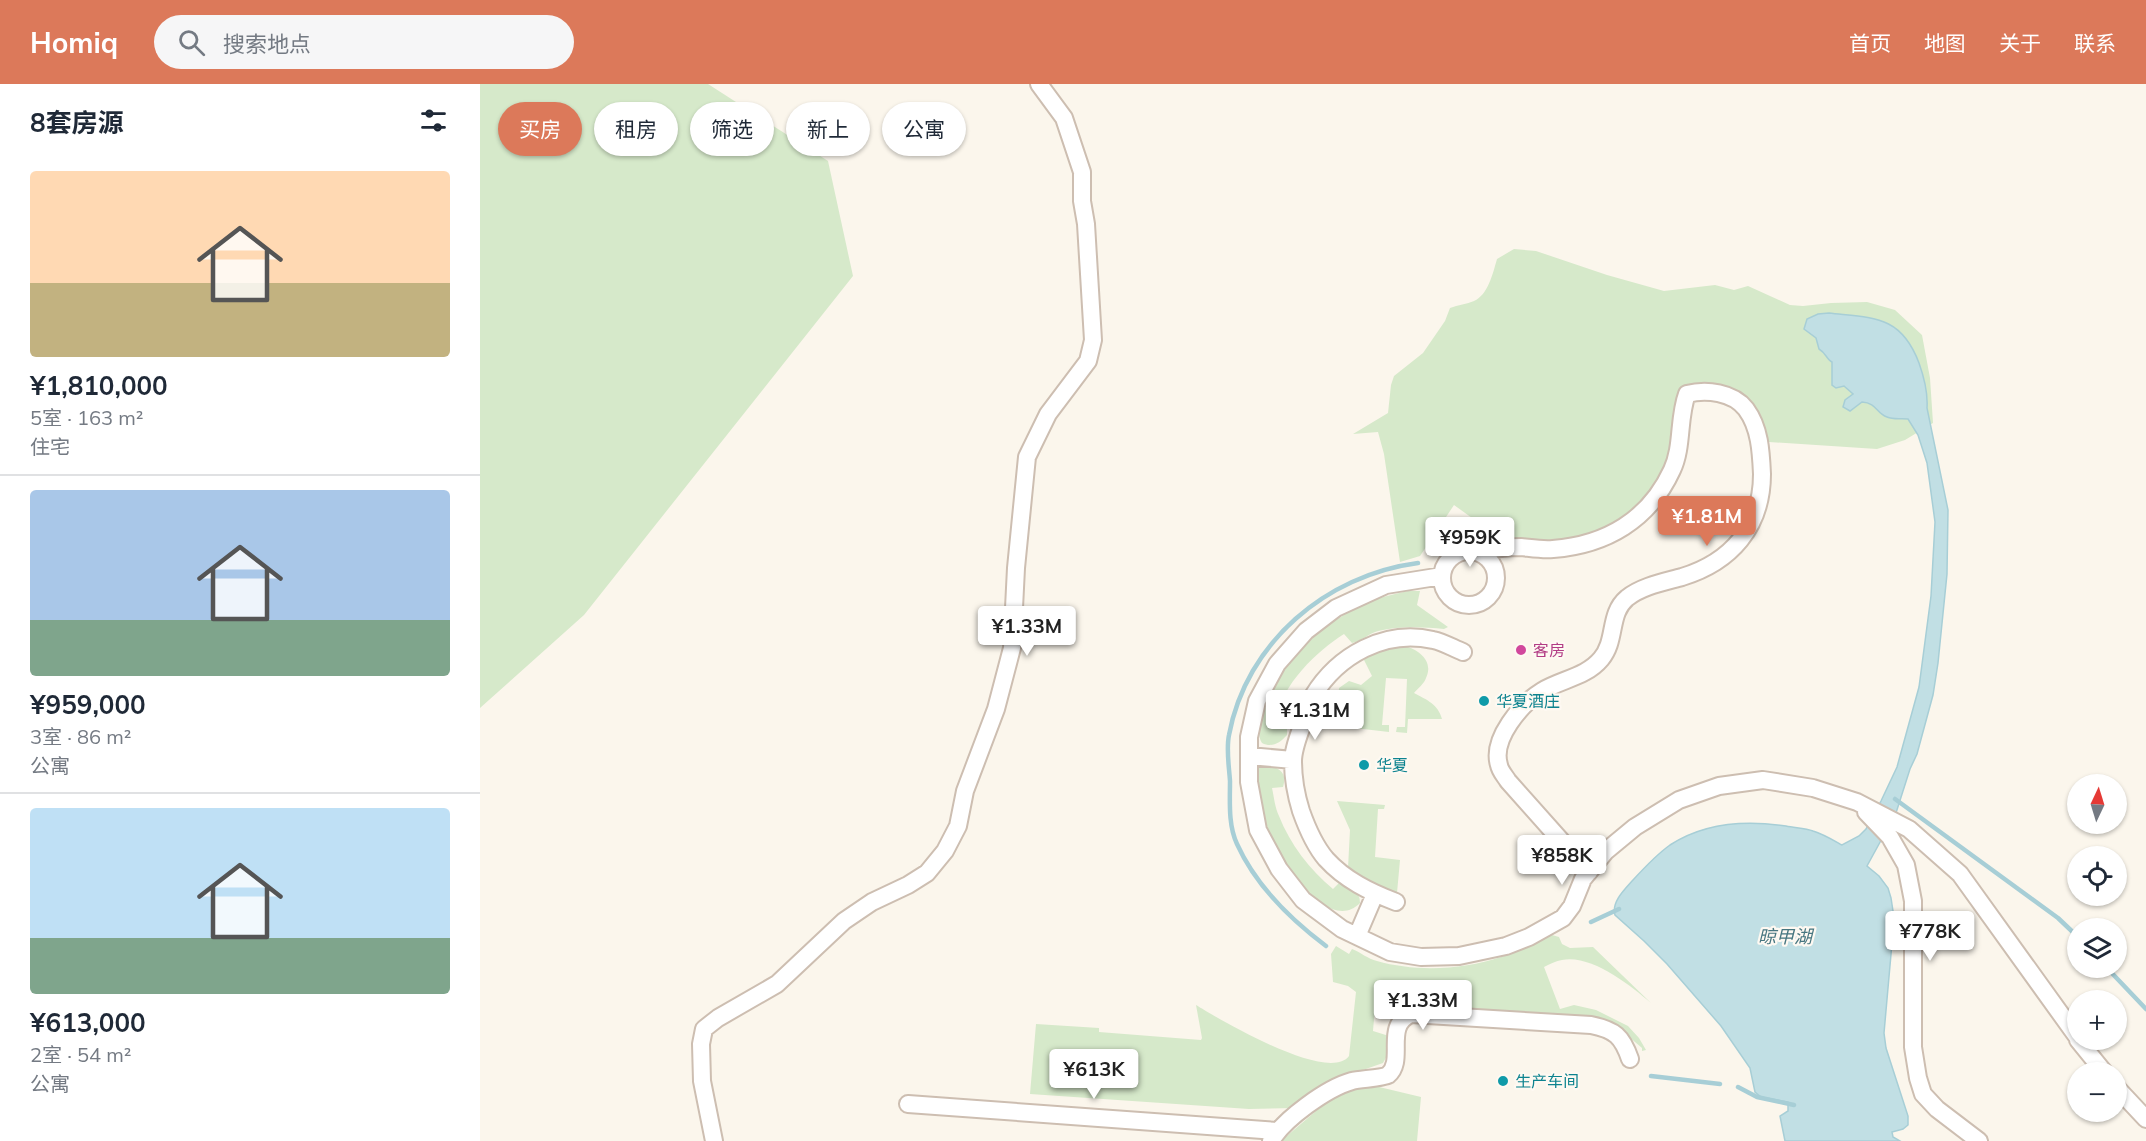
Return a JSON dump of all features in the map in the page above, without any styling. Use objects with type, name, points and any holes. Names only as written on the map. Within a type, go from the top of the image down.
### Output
[{"type":"street","points":[[714,1141],[702,1081],[701,1044],[704,1029],[718,1018],[777,984],[844,921],[872,902],[927,873],[945,851],[958,826],[965,791],[996,709],[1012,648],[1016,568],[1027,457],[1048,414],[1088,361],[1093,340],[1086,224],[1082,201],[1082,172],[1064,118],[1039,84]]},
{"type":"street","points":[[1475,551],[1491,561],[1495,569],[1494,588],[1483,601],[1475,604],[1459,603],[1446,592],[1442,576],[1444,566],[1457,553],[1466,550],[1551,549],[1575,546],[1605,537],[1634,522],[1656,500],[1673,469],[1679,441],[1682,407],[1687,394],[1698,391],[1716,392],[1733,399],[1745,408],[1756,429],[1761,455],[1762,487],[1756,510],[1742,537],[1726,556],[1702,570],[1640,591],[1627,598],[1614,618],[1613,636],[1603,658],[1589,671],[1542,691],[1519,710],[1505,730],[1499,748],[1499,765],[1508,781],[1589,872]]},
{"type":"street","points":[[1442,576],[1386,585],[1336,608],[1306,631],[1277,664],[1257,701],[1250,737],[1249,782],[1258,830],[1279,869],[1303,900],[1342,929],[1390,952],[1421,957],[1459,956],[1506,946],[1529,937],[1563,918],[1572,906],[1583,879],[1606,850],[1635,826],[1679,800],[1719,786],[1763,780],[1813,788],[1857,801],[1909,830],[1960,874],[2067,1024]]},
{"type":"street","points":[[1396,902],[1365,890],[1338,870],[1325,858],[1308,833],[1297,798],[1293,760],[1298,737],[1311,698],[1326,676],[1346,659],[1370,645],[1399,637],[1433,640],[1463,652]]},
{"type":"street","points":[[1249,756],[1293,760]]},
{"type":"street","points":[[1857,801],[1890,837],[1906,864],[1913,901],[1912,1047],[1923,1094],[1937,1109],[1979,1141]]},
{"type":"street","points":[[1357,936],[1375,894]]},
{"type":"street","points":[[908,1104],[1274,1136],[1302,1110],[1328,1093],[1347,1083],[1365,1078],[1382,1078],[1389,1074],[1394,1066],[1398,1026],[1405,1017],[1411,1014],[1591,1025],[1612,1031],[1624,1041],[1630,1059]]},
{"type":"street","points":[[2087,1050],[2096,1062]]},
{"type":"street","points":[[2127,1099],[2146,1119]]},
{"type":"green space","points":[[480,84],[708,84],[736,102],[690,102],[690,156],[774,156],[774,126],[786,134],[786,156],[820,156],[828,161],[853,276],[584,615],[480,708]]},
{"type":"green space","points":[[1514,249],[1536,251],[1664,291],[1715,285],[1734,290],[1748,286],[1790,305],[1867,302],[1895,310],[1922,335],[1930,378],[1933,423],[1905,440],[1877,449],[1769,442],[1764,440],[1746,403],[1731,389],[1707,384],[1690,386],[1674,453],[1661,478],[1635,511],[1600,530],[1569,541],[1504,541],[1454,505],[1420,556],[1400,562],[1384,454],[1378,432],[1353,434],[1388,413],[1394,376],[1423,353],[1445,321],[1450,308],[1474,301],[1483,294],[1497,259]]},
{"type":"green space","points":[[1408,591],[1420,591],[1417,605],[1448,627],[1444,629],[1411,627],[1386,629],[1352,643],[1344,634],[1312,659],[1285,694],[1277,719],[1287,723],[1287,735],[1276,744],[1262,743],[1259,729],[1265,708],[1283,673],[1296,654],[1325,628],[1347,613],[1368,602]]},
{"type":"green space","points":[[1405,646],[1420,653],[1428,666],[1425,680],[1414,693],[1435,706],[1442,719],[1408,719],[1407,733],[1396,732],[1397,727],[1405,727],[1407,679],[1386,678],[1382,725],[1389,725],[1389,732],[1337,726],[1335,723],[1342,706],[1338,700],[1339,688],[1349,681],[1361,685],[1372,676],[1364,660],[1369,656],[1383,649]]},
{"type":"green space","points":[[1259,764],[1274,767],[1284,776],[1283,787],[1272,788],[1275,802],[1289,837],[1302,856],[1316,874],[1333,889],[1341,881],[1351,887],[1357,892],[1360,903],[1343,911],[1324,905],[1305,888],[1287,864],[1272,836],[1261,808],[1256,783]]},
{"type":"green space","points":[[1337,801],[1385,805],[1384,809],[1378,809],[1375,857],[1400,860],[1397,893],[1369,883],[1348,868],[1350,830]]},
{"type":"green space","points":[[1552,935],[1559,937],[1562,944],[1570,948],[1593,947],[1651,1003],[1609,972],[1573,959],[1562,960],[1544,967],[1560,1009],[1574,1005],[1596,1010],[1628,1026],[1646,1050],[1642,1051],[1642,1048],[1621,1030],[1423,1009],[1422,998],[1376,995],[1373,1031],[1389,1036],[1388,1054],[1383,1063],[1337,1079],[1295,1108],[1249,1109],[1030,1094],[1036,1024],[1099,1028],[1099,1032],[1201,1040],[1196,1005],[1249,1035],[1297,1056],[1319,1062],[1337,1062],[1349,1056],[1356,992],[1348,986],[1333,982],[1331,954],[1336,946],[1349,954],[1352,949],[1374,960],[1392,965],[1439,968],[1486,961],[1514,952]]},
{"type":"green space","points":[[1375,1086],[1421,1097],[1417,1141],[1281,1141],[1330,1099],[1354,1087]]},
{"type":"water","name":"晾甲湖","points":[[1829,313],[1872,318],[1884,322],[1894,327],[1912,347],[1924,379],[1927,408],[1948,510],[1947,574],[1933,695],[1917,754],[1896,813],[1867,866],[1888,888],[1893,911],[1884,1033],[1886,1048],[1908,1116],[1908,1125],[1892,1132],[1893,1137],[1900,1141],[1785,1141],[1780,1116],[1788,1111],[1788,1102],[1761,1097],[1755,1092],[1750,1068],[1721,1026],[1667,964],[1615,915],[1614,910],[1623,892],[1646,866],[1670,845],[1697,831],[1726,825],[1756,823],[1807,829],[1842,845],[1859,836],[1866,829],[1897,767],[1919,687],[1931,596],[1935,522],[1927,463],[1918,435],[1908,419],[1887,417],[1874,406],[1862,402],[1850,411],[1843,407],[1845,400],[1853,394],[1844,386],[1836,388],[1832,385],[1832,362],[1819,349],[1816,338],[1804,329],[1807,319],[1818,314]]},
{"type":"waterway","points":[[1326,946],[1275,901],[1254,874],[1237,844],[1230,813],[1229,735],[1238,702],[1253,671],[1272,643],[1295,619],[1322,598],[1352,582],[1384,570],[1418,563]]},
{"type":"waterway","points":[[1895,799],[2067,927]]},
{"type":"waterway","points":[[1591,922],[1619,909]]},
{"type":"waterway","points":[[2117,978],[2146,1009]]},
{"type":"waterway","points":[[1651,1076],[1720,1084]]},
{"type":"waterway","points":[[1738,1087],[1757,1097],[1794,1105]]},
{"type":"place","name":"客房","points":[[1521,650]]},
{"type":"place","name":"华夏酒庄","points":[[1484,701]]},
{"type":"place","name":"华夏","points":[[1364,765]]},
{"type":"place","name":"生产车间","points":[[1503,1081]]}]
